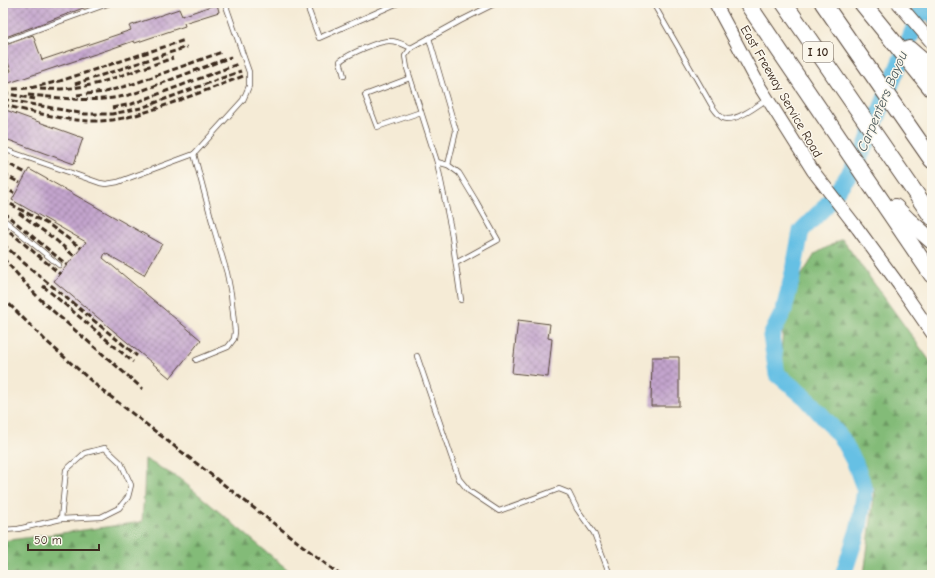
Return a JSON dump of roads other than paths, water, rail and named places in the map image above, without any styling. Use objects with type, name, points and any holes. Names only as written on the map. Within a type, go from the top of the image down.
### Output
[{"type":"highway","points":[[747,3],[932,275]]},
{"type":"highway","name":"I 10","points":[[784,3],[932,217]]},
{"type":"highway","name":"I 10","points":[[823,3],[932,160]]},
{"type":"highway","points":[[863,3],[898,39],[932,69]]},
{"type":"highway","points":[[863,3],[932,89]]},
{"type":"highway","points":[[841,143],[887,198],[908,220],[932,241]]},
{"type":"main road","name":"East Freeway Service Road","points":[[715,3],[760,87],[813,171],[858,229],[932,333]]},
{"type":"main road","points":[[898,3],[932,43]]},
{"type":"lane","points":[[3,42],[110,3]]},
{"type":"lane","points":[[3,149],[106,184],[118,182],[194,154],[243,100],[248,91],[250,79],[248,66],[225,3]]},
{"type":"lane","points":[[306,3],[319,38],[398,3]]},
{"type":"lane","points":[[461,300],[451,230],[437,162],[410,78],[405,56],[411,48],[496,3]]},
{"type":"lane","points":[[653,3],[716,112],[722,117],[732,118],[739,116],[768,99]]},
{"type":"lane","points":[[429,38],[456,131],[448,165]]},
{"type":"lane","points":[[344,76],[340,61],[369,47],[388,41],[397,42],[411,48]]},
{"type":"lane","points":[[410,78],[366,94],[377,127],[421,112]]},
{"type":"lane","points":[[194,154],[227,273],[235,332],[234,339],[228,347],[196,360]]},
{"type":"lane","points":[[437,162],[448,165],[459,173],[498,240],[456,263]]},
{"type":"lane","points":[[3,219],[59,265]]},
{"type":"lane","points":[[417,356],[459,479],[469,491],[499,511],[559,489],[568,493],[594,533],[610,575]]},
{"type":"lane","points":[[3,530],[18,529],[61,519],[102,517],[119,508],[128,497],[131,485],[121,463],[105,448],[85,453],[66,470],[61,519]]},
{"type":"water","points":[[913,3],[932,3],[932,17],[930,24]]},
{"type":"waterway","name":"Carpenters Bayou","points":[[843,575],[859,527],[865,490],[855,463],[842,439],[806,398],[777,374],[771,336],[784,310],[801,231],[825,207],[850,173],[865,148],[923,3]]},
{"type":"railway","points":[[13,89],[30,88],[60,81],[185,40]]},
{"type":"railway","points":[[75,84],[187,47]]},
{"type":"railway","points":[[77,95],[105,92],[133,84],[222,52]]},
{"type":"railway","points":[[28,95],[93,100],[119,97],[133,94],[231,57]]},
{"type":"railway","points":[[40,89],[70,88],[99,83],[173,58]]},
{"type":"railway","points":[[112,108],[132,104],[238,64]]},
{"type":"railway","points":[[3,99],[85,114],[112,114],[141,108],[241,71]]},
{"type":"railway","points":[[3,105],[76,120],[100,121],[120,119],[149,111],[243,76]]},
{"type":"railway","points":[[3,93],[35,99]]},
{"type":"railway","points":[[3,161],[26,173]]},
{"type":"railway","points":[[3,174],[20,183]]},
{"type":"railway","points":[[3,187],[14,193]]},
{"type":"railway","points":[[3,200],[51,226],[81,248]]},
{"type":"railway","points":[[3,212],[67,265]]},
{"type":"railway","points":[[19,213],[57,241],[74,256]]},
{"type":"railway","points":[[3,226],[60,274]]},
{"type":"railway","points":[[3,244],[137,356]]},
{"type":"railway","points":[[3,258],[46,305],[143,389]]},
{"type":"railway","points":[[43,286],[133,362]]},
{"type":"railway","points":[[3,298],[45,340],[97,386],[340,575]]}]
